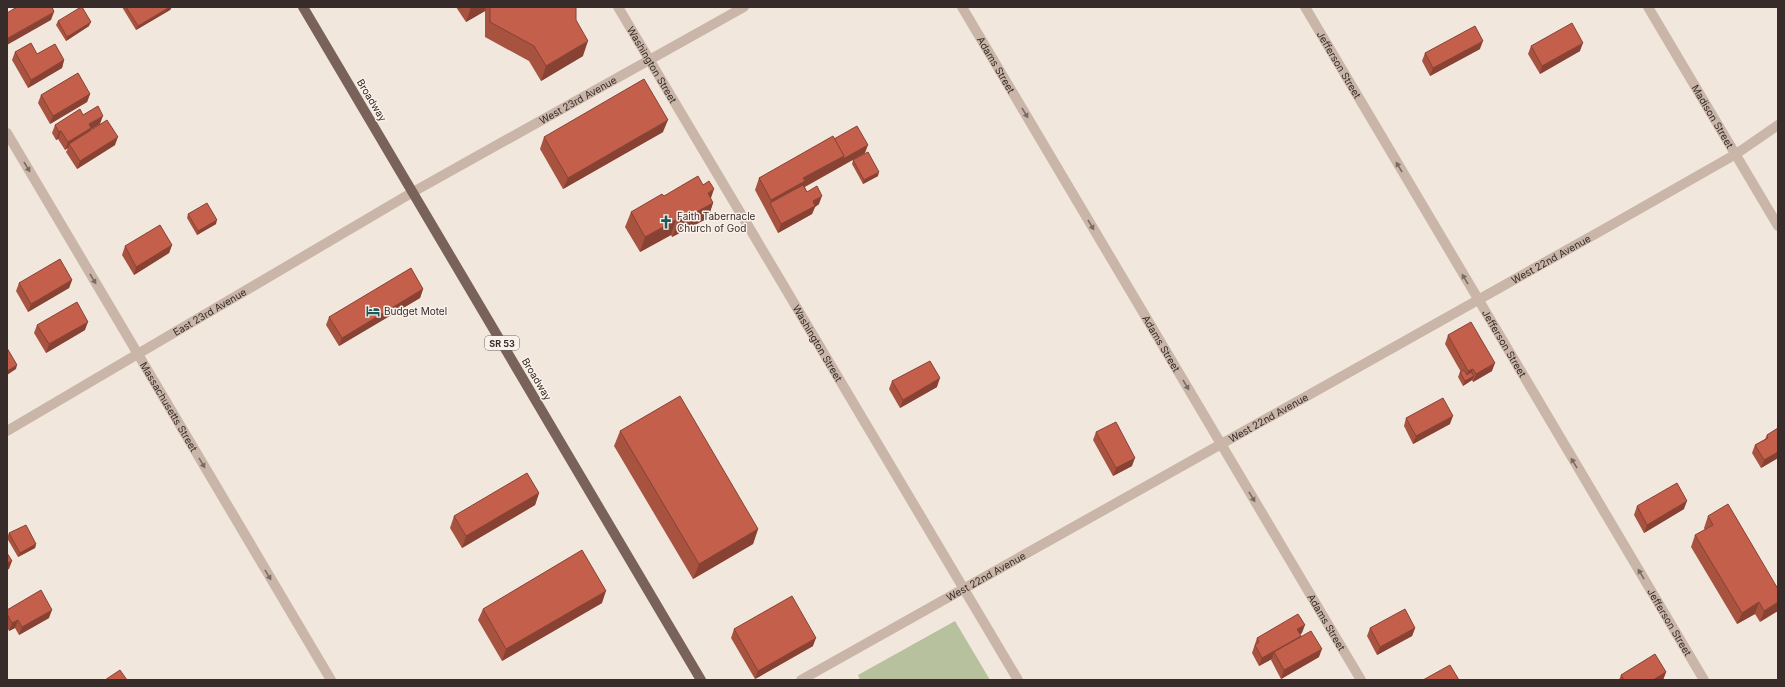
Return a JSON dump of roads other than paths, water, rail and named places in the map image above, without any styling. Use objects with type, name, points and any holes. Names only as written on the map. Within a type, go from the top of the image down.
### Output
[{"type":"main road","name":"Broadway","points":[[303,7],[701,680]]},
{"type":"street","name":"Washington Street","points":[[618,7],[1018,680]]},
{"type":"street","name":"West 23rd Avenue","points":[[413,192],[650,61],[744,7]]},
{"type":"street","name":"Adams Street","points":[[962,7],[1360,680]]},
{"type":"street","name":"Jefferson Street","points":[[1305,7],[1704,680]]},
{"type":"street","name":"Madison Street","points":[[1648,7],[1778,226]]},
{"type":"street","name":"West 22nd Avenue","points":[[801,680],[1220,443],[1478,301],[1736,154],[1778,125]]},
{"type":"street","name":"Massachusetts Street","points":[[7,133],[331,680]]},
{"type":"street","name":"East 23rd Avenue","points":[[7,431],[413,192]]},
{"type":"place","name":"Faith Tabernacle Church of God","points":[[666,222]]},
{"type":"place","name":"Budget Motel","points":[[373,311]]}]
